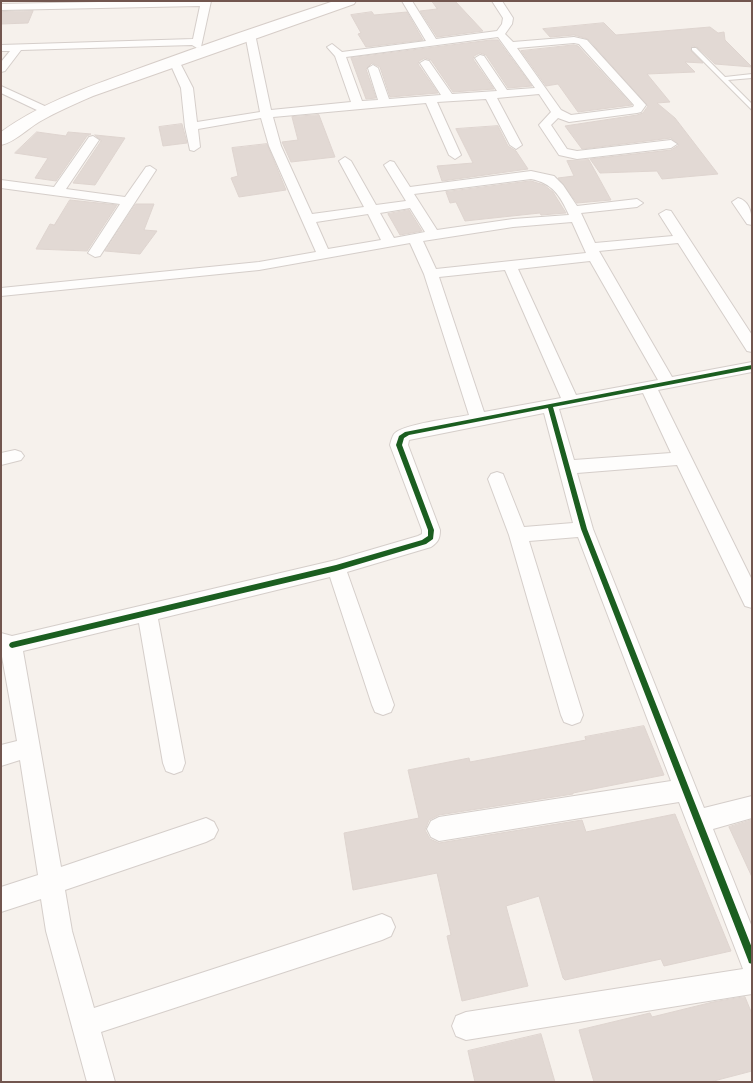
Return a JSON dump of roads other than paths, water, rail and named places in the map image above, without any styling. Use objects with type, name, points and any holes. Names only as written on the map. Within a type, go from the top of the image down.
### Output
[{"type":"street","points":[[1,140],[40,108],[174,61],[232,37],[330,1]]},
{"type":"street","points":[[1,48],[197,44],[250,34],[349,1]]},
{"type":"street","points":[[408,1],[433,43]]},
{"type":"street","points":[[358,106],[336,51],[433,43],[500,34],[507,24],[508,18],[497,1]]},
{"type":"street","points":[[1,7],[206,2],[197,44]]},
{"type":"street","points":[[250,34],[266,114],[275,146],[324,255]]},
{"type":"street","points":[[500,34],[510,45],[557,112],[569,119],[634,112],[640,105],[583,42],[574,40],[510,45]]},
{"type":"street","points":[[1,126],[40,108],[197,44]]},
{"type":"street","points":[[1,69],[18,47]]},
{"type":"street","points":[[480,58],[504,94]]},
{"type":"street","points":[[174,61],[187,88],[194,147]]},
{"type":"street","points":[[425,63],[449,99]]},
{"type":"street","points":[[373,68],[385,104]]},
{"type":"street","points":[[1,90],[40,108]]},
{"type":"street","points":[[191,127],[266,114],[541,91]]},
{"type":"street","points":[[490,95],[516,145]]},
{"type":"street","points":[[430,100],[455,155]]},
{"type":"street","points":[[557,112],[545,124],[563,152],[571,155],[671,144]]},
{"type":"street","points":[[58,191],[93,140]]},
{"type":"street","points":[[345,161],[390,243]]},
{"type":"street","points":[[390,165],[433,235]]},
{"type":"street","points":[[96,253],[128,201],[150,170]]},
{"type":"street","points":[[406,191],[540,176],[550,179],[559,188],[575,214],[592,252],[668,383]]},
{"type":"street","points":[[1,184],[128,201]]},
{"type":"street","points":[[738,202],[752,221]]},
{"type":"street","points":[[1,292],[260,266],[415,238],[637,203]]},
{"type":"street","points":[[308,219],[414,204]]},
{"type":"street","points":[[666,214],[752,347]]},
{"type":"street","points":[[415,238],[431,274],[478,418]]},
{"type":"street","points":[[431,274],[510,266],[682,239]]},
{"type":"street","points":[[510,266],[571,401]]},
{"type":"street","points":[[101,1082],[59,931],[29,747],[7,643],[147,614],[336,568],[424,542],[431,537],[431,530],[400,445],[401,437],[407,433],[752,367]]},
{"type":"street","points":[[648,387],[752,600]]},
{"type":"street","points":[[550,405],[584,529],[752,960]]},
{"type":"street","points":[[567,467],[682,458]]},
{"type":"street","points":[[497,479],[518,535],[572,715]]},
{"type":"street","points":[[518,535],[584,529]]},
{"type":"street","points":[[336,568],[382,705]]},
{"type":"street","points":[[147,614],[174,763]]},
{"type":"street","points":[[1,756],[29,747]]},
{"type":"street","points":[[439,829],[685,790]]},
{"type":"street","points":[[697,820],[752,807]]},
{"type":"street","points":[[1,900],[206,830]]},
{"type":"street","points":[[85,1024],[382,927]]},
{"type":"street","points":[[466,1026],[752,981]]},
{"type":"lane","points":[[694,49],[752,108]]},
{"type":"lane","points":[[724,79],[752,76]]}]
